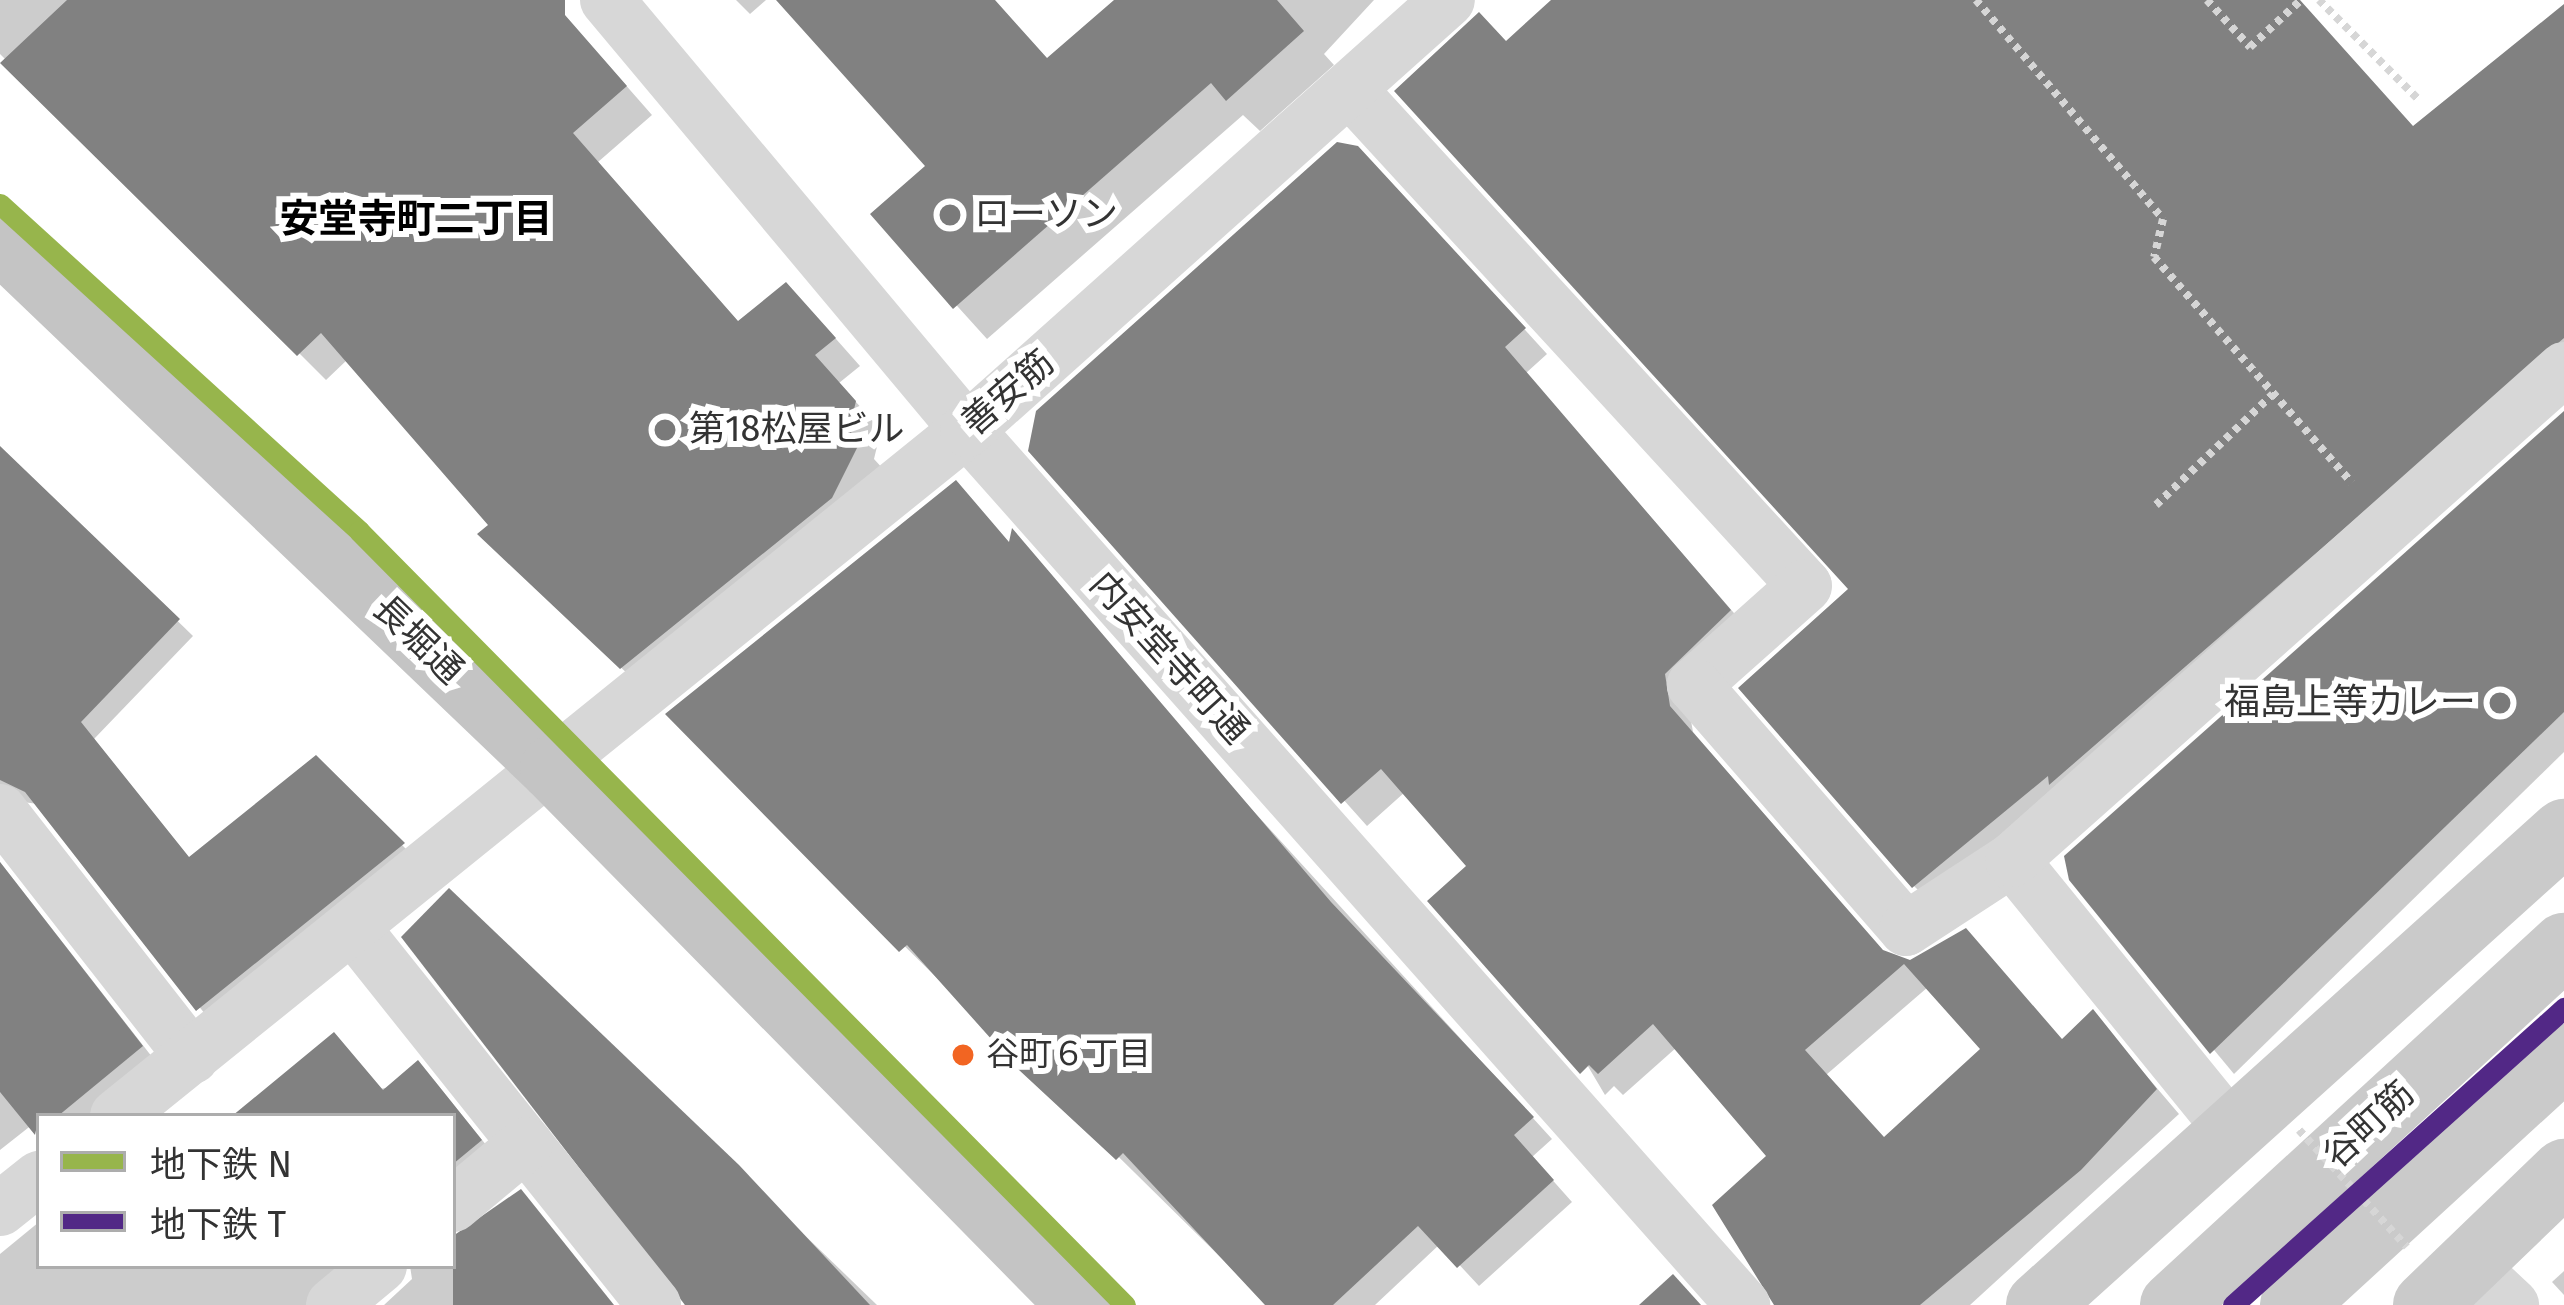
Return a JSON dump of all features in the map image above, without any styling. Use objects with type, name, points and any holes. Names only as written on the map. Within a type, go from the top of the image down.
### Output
[{"type":"highway","name":"長堀通","points":[[0,239],[553,768],[1081,1305]]},
{"type":"main road","points":[[2039,1305],[2229,1127],[2564,832]]},
{"type":"main road","name":"谷町筋","points":[[2173,1305],[2564,946]]},
{"type":"main road","points":[[2293,1305],[2564,1057]]},
{"type":"main road","points":[[2453,1280],[2564,1172]]},
{"type":"street","name":"内安堂寺町通","points":[[607,0],[967,430],[1743,1305]]},
{"type":"street","name":"善安筋","points":[[121,1113],[967,430],[1448,0]]},
{"type":"street","points":[[1349,89],[1805,586],[1694,685],[1906,929],[2012,860],[2386,521],[2564,369]]},
{"type":"street","points":[[0,811],[192,1057]]},
{"type":"street","points":[[2012,860],[2229,1127]]},
{"type":"street","points":[[354,929],[654,1305]]},
{"type":"street","points":[[456,1202],[526,1144]]},
{"type":"street","points":[[0,1209],[36,1180]]},
{"type":"street","points":[[333,1305],[376,1269]]},
{"type":"path","points":[[1976,0],[2163,219],[2153,257],[2386,521]]},
{"type":"path","points":[[2207,0],[2250,47],[2301,0]]},
{"type":"path","points":[[2319,0],[2420,100]]},
{"type":"path","points":[[2156,505],[2273,394]]},
{"type":"path","points":[[2299,1130],[2453,1280]]},
{"type":"building","points":[[67,0],[565,0],[565,15],[627,86],[573,133],[738,321],[786,282],[836,338],[815,355],[856,401],[849,430],[860,442],[832,498],[620,669],[477,534],[488,525],[321,333],[297,356],[0,63]]},
{"type":"building","points":[[776,0],[995,0],[1047,58],[1114,0],[1277,0],[1304,31],[1226,101],[1211,83],[953,309],[870,214],[925,166]]},
{"type":"building","points":[[1551,0],[2300,0],[2413,126],[2564,4],[2564,338],[2049,785],[2048,776],[1912,888],[1738,688],[1848,589],[1394,91],[1479,12],[1506,41]]},
{"type":"building","points":[[1337,142],[1358,146],[1526,328],[1505,347],[1731,610],[1665,674],[1670,706],[1883,950],[1910,960],[1966,928],[2062,1039],[2093,1009],[2157,1089],[2081,1170],[1920,1305],[1774,1305],[1712,1205],[1766,1156],[1653,1024],[1598,1074],[1589,1065],[1580,1074],[1427,901],[1466,866],[1381,769],[1341,804],[1028,451],[1036,411]],"holes":[[[1904,964],[1980,1049],[1884,1137],[1805,1050]]]},
{"type":"building","points":[[2564,411],[2564,712],[2210,1054],[2069,880],[2064,856]]},
{"type":"building","points":[[0,446],[180,619],[81,722],[189,857],[316,755],[405,843],[196,1011],[25,792],[0,780]]},
{"type":"building","points":[[956,480],[1009,542],[1012,528],[1331,902],[1534,1117],[1514,1135],[1554,1180],[1457,1268],[1418,1226],[1333,1305],[1265,1305],[1123,1153],[1116,1160],[1019,1070],[907,945],[899,952],[665,714]]},
{"type":"building","points":[[0,862],[143,1046],[62,1113],[36,1113],[35,1135],[0,1092]]},
{"type":"building","points":[[449,888],[739,1165],[870,1305],[685,1305],[401,937]]},
{"type":"building","points":[[334,1032],[383,1090],[418,1060],[482,1140],[456,1162],[456,1113],[236,1113]]},
{"type":"building","points":[[521,1189],[614,1305],[453,1305],[456,1234]]},
{"type":"building","points":[[1673,1274],[1701,1305],[1639,1305]]},
{"type":"metro line","name":"N","points":[[0,204],[359,531],[1125,1305]]},
{"type":"metro line","name":"T","points":[[2233,1305],[2564,1008]]},
{"type":"place","name":"ローソン","points":[[950,215]]},
{"type":"place","name":"第18松屋ビル","points":[[665,430]]},
{"type":"place","name":"福島上等カレー","points":[[2500,703]]},
{"type":"place","name":"谷町６丁目","points":[[963,1055]]},
{"type":"district","name":"安堂寺町二丁目","points":[[416,219]]}]
